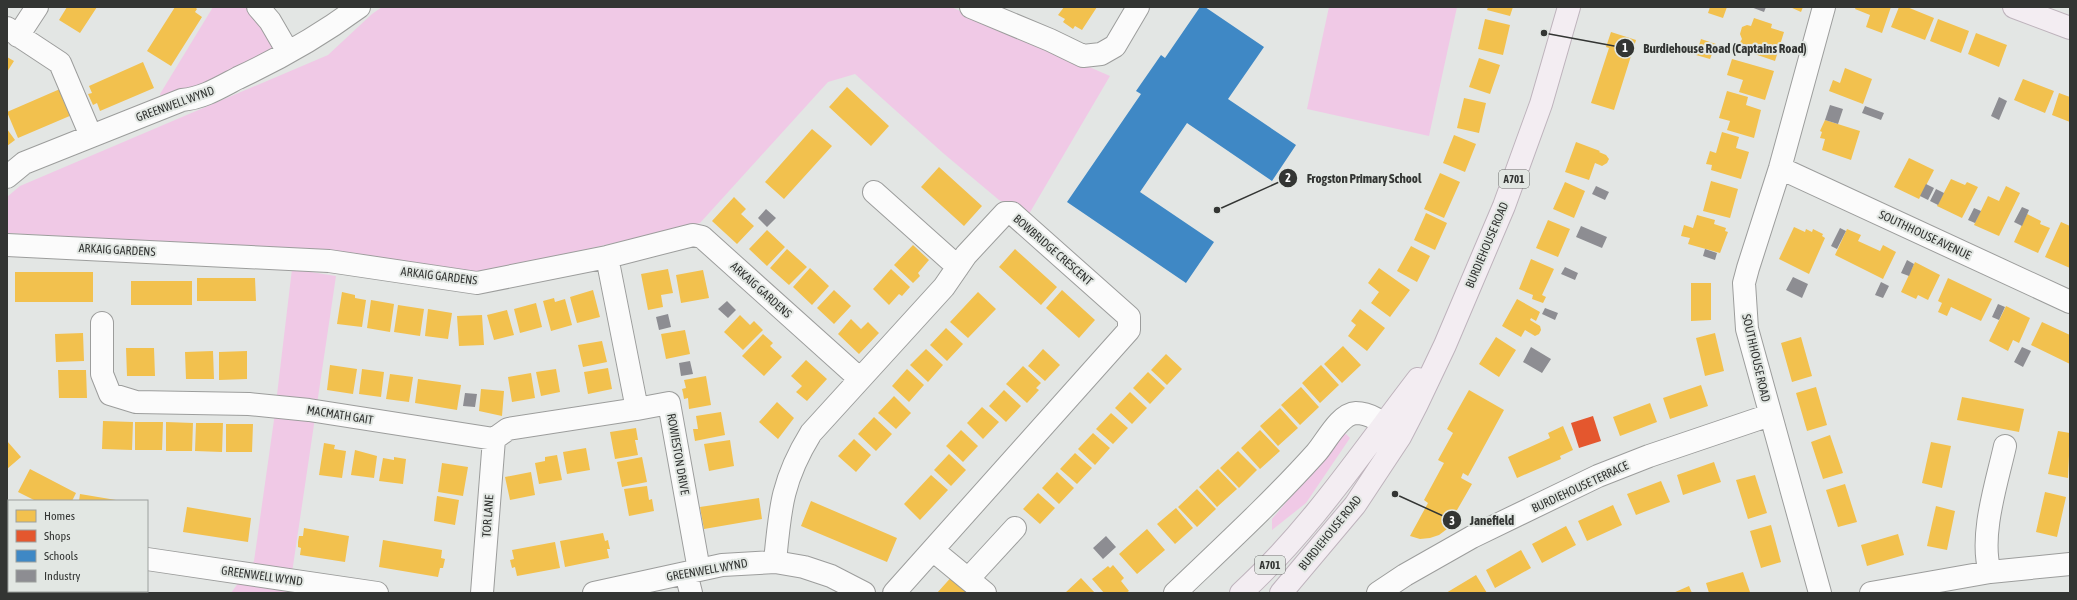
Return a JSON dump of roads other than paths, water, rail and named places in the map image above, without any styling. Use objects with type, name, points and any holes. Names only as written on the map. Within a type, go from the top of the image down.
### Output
[{"type":"main road","name":"BURDIEHOUSE ROAD","points":[[1281,593],[1354,506],[1392,431],[1445,345],[1504,206],[1522,159],[1541,104],[1569,7]]},
{"type":"main road","points":[[2014,7],[2040,12],[2070,28]]},
{"type":"main road","name":"BURDIEHOUSE ROAD","points":[[1241,593],[1297,536],[1332,494],[1392,431]]},
{"type":"street","points":[[37,7],[13,32],[60,63],[91,136]]},
{"type":"street","points":[[258,7],[270,21],[288,52]]},
{"type":"street","name":"GREENWELL WYND","points":[[7,177],[24,163],[182,100],[198,98],[277,59],[311,40],[359,7]]},
{"type":"street","points":[[970,7],[1050,40],[1083,56],[1100,54],[1115,46],[1138,7]]},
{"type":"street","name":"SOUTHHOUSE ROAD","points":[[1820,593],[1747,329],[1744,283],[1780,168],[1824,7]]},
{"type":"street","name":"SOUTHHOUSE AVENUE","points":[[1780,168],[1791,171],[2030,285],[2070,302]]},
{"type":"street","points":[[874,192],[958,267]]},
{"type":"street","name":"BOWBRIDGE CRESCENT","points":[[775,562],[780,508],[786,484],[799,454],[811,433],[944,287],[966,255],[1005,213],[1012,213],[1129,316],[1129,330],[934,551],[894,593]]},
{"type":"street","name":"ARKAIG GARDENS","points":[[7,245],[329,261],[477,283],[607,257],[693,235],[702,237],[860,379]]},
{"type":"street","points":[[494,439],[508,429],[637,409],[607,257]]},
{"type":"street","name":"MACMATH GAIT","points":[[102,323],[102,374],[110,394],[136,402],[249,404],[309,410],[494,439]]},
{"type":"street","name":"ROWIESTON DRIVE","points":[[637,409],[669,403],[692,579]]},
{"type":"street","points":[[1176,593],[1244,527],[1316,452],[1340,421],[1355,413],[1374,417],[1392,431]]},
{"type":"street","name":"BURDIEHOUSE TERRACE","points":[[1378,593],[1405,575],[1472,537],[1598,476],[1649,456],[1770,416]]},
{"type":"street","name":"TOR LANE","points":[[482,593],[494,439]]},
{"type":"street","points":[[1990,572],[1987,561],[1987,535],[2005,446]]},
{"type":"street","points":[[969,578],[1015,528]]},
{"type":"street","points":[[934,551],[969,578],[985,593]]},
{"type":"street","name":"GREENWELL WYND","points":[[148,559],[377,593]]},
{"type":"street","name":"GREENWELL WYND","points":[[594,593],[692,579],[722,565],[775,562],[804,567],[831,576],[864,593]]},
{"type":"street","points":[[1871,593],[1990,572],[2070,564]]},
{"type":"place","name":"Burdiehouse Road (Captains Road)","points":[[1544,33]]},
{"type":"place","name":"Frogston Primary School","points":[[1217,210]]},
{"type":"place","name":"Janefield","points":[[1395,494]]}]
